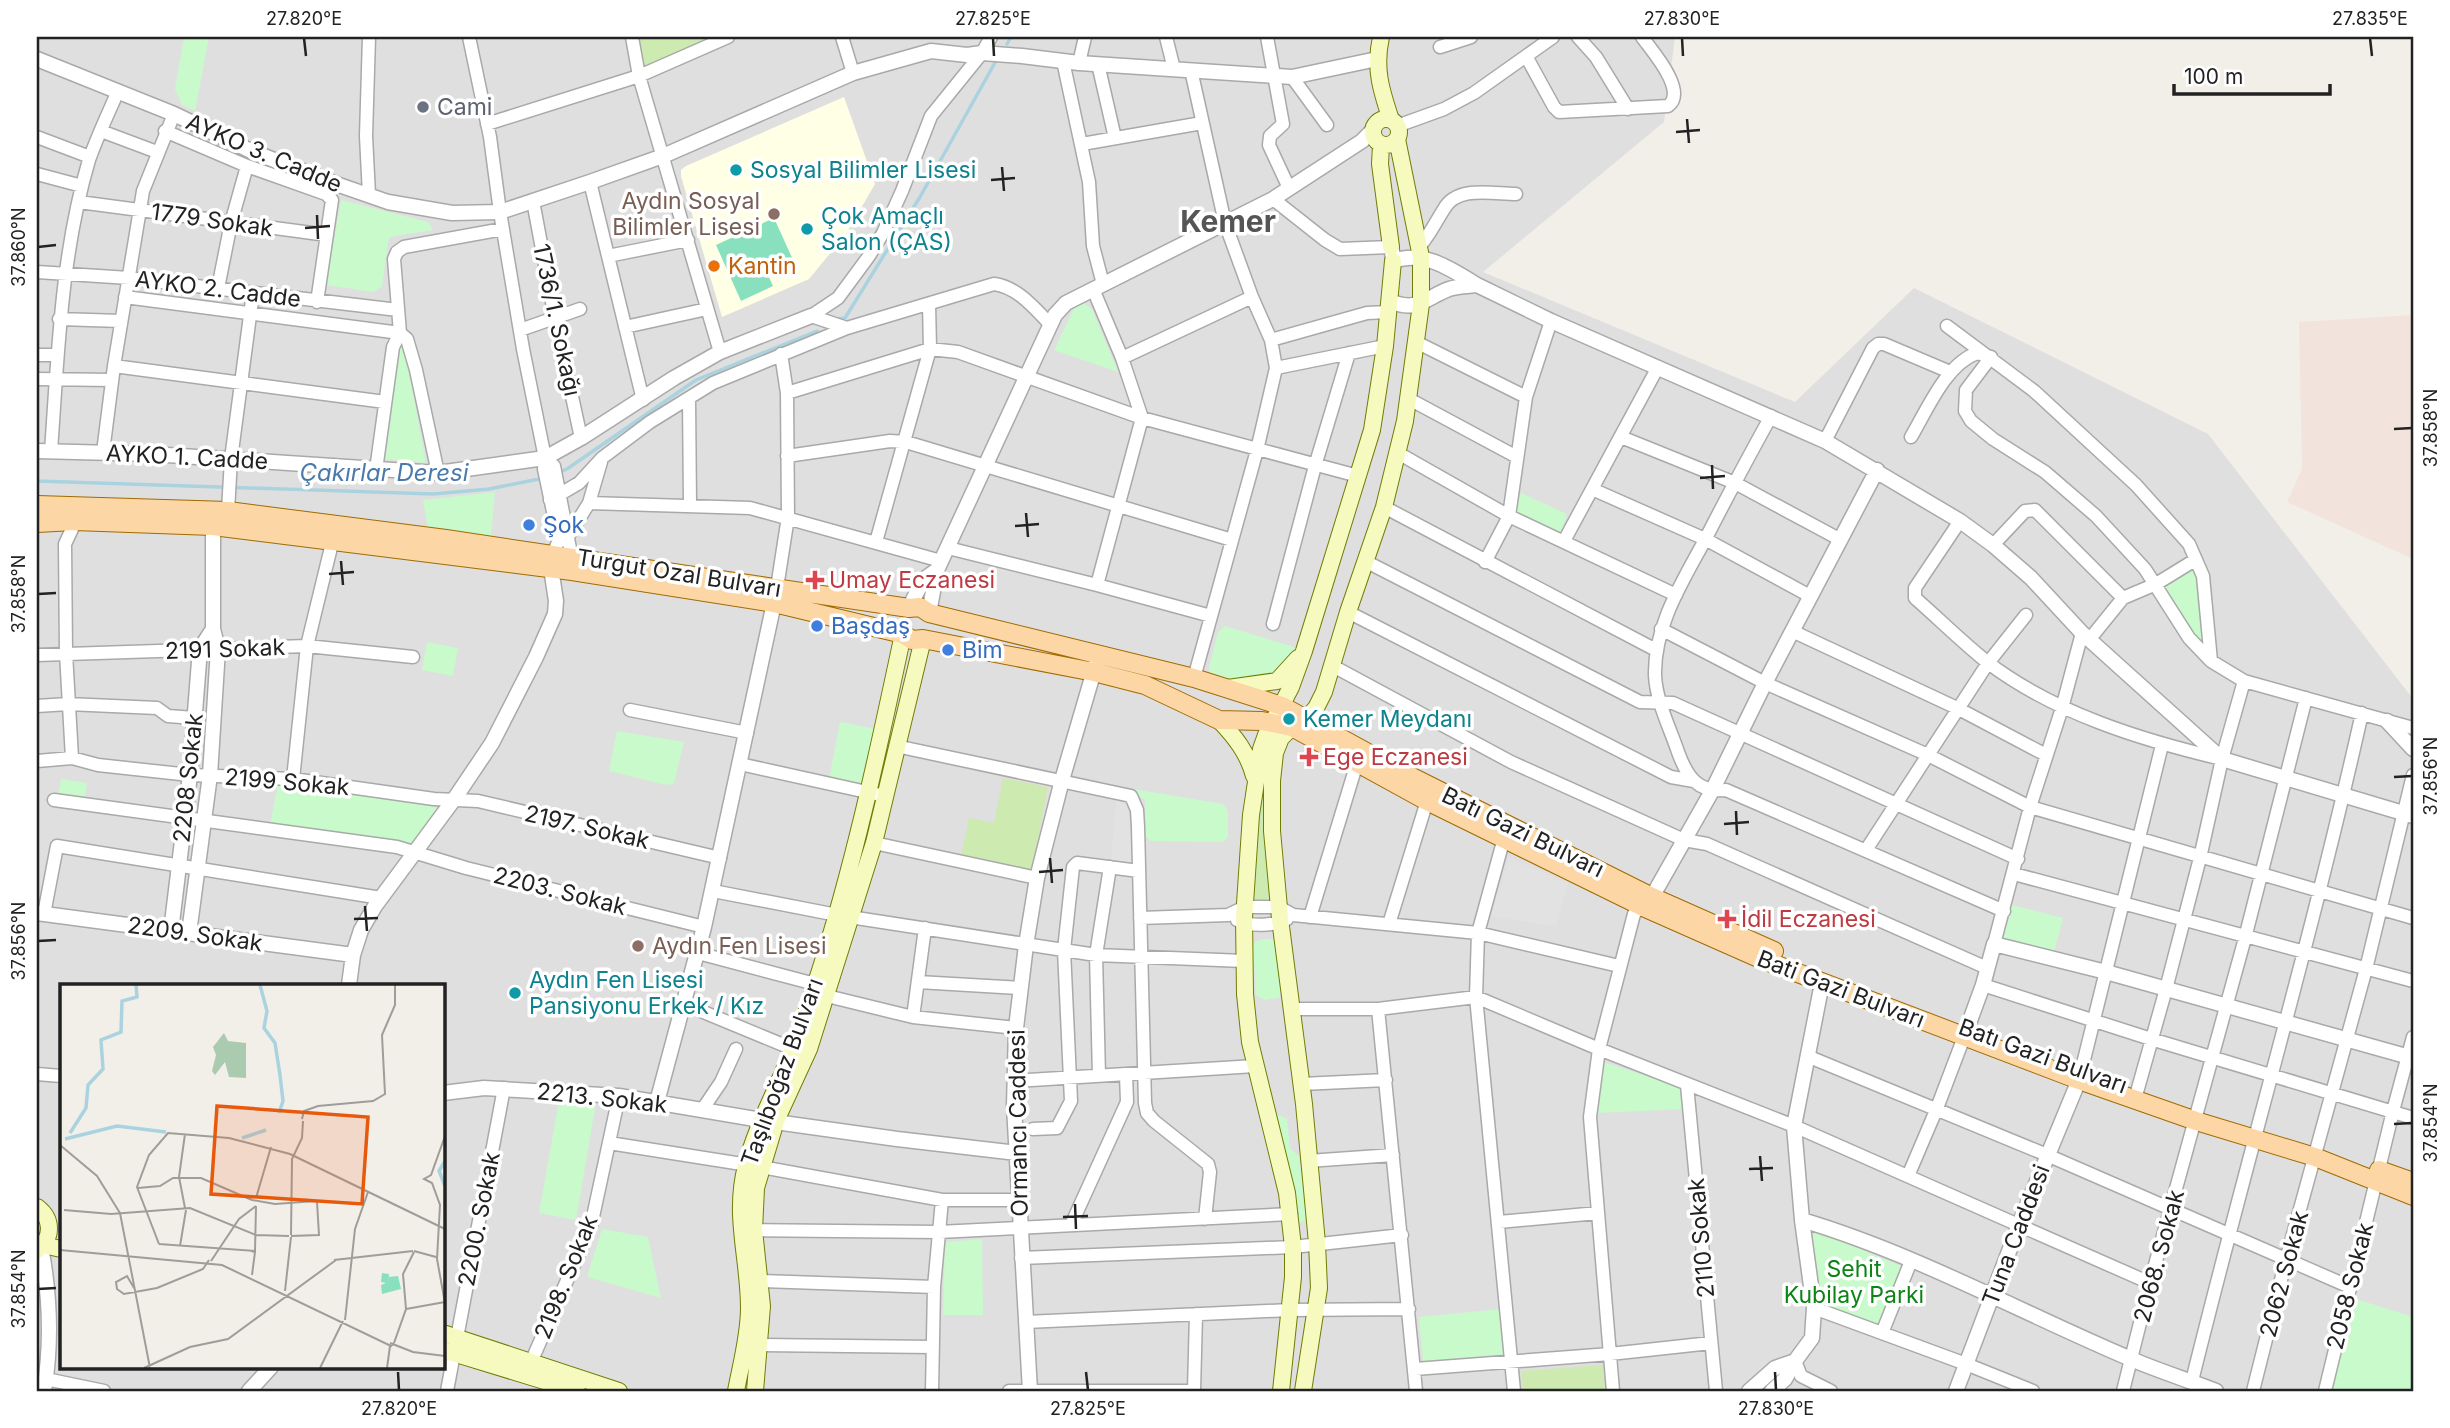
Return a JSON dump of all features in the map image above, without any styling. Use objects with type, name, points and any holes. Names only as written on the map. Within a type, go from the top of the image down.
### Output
[{"type":"main road","points":[[1281,1391],[1290,1310],[1293,1247],[1290,1214],[1255,1066],[1245,994],[1244,916],[1255,780],[1261,749],[1304,651],[1373,430],[1390,307],[1392,254],[1380,164],[1382,94],[1377,59],[1381,37]]},
{"type":"main road","points":[[1303,1391],[1319,1288],[1317,1243],[1284,915],[1272,831],[1272,780],[1275,753],[1281,738],[1316,708],[1324,692],[1384,508],[1409,399],[1421,304],[1421,252],[1382,133]]},
{"type":"main road","name":"Turgut Ozal Bulvarı","points":[[37,523],[60,512],[228,496],[334,533]]},
{"type":"main road","name":"Turgut Ozal Bulvarı","points":[[60,512],[213,526],[334,533],[552,561],[776,596],[920,607],[1096,663],[1219,720],[1299,723]]},
{"type":"main road","name":"Turgut Ozal Bulvarı","points":[[776,596],[903,634],[912,640],[923,639],[1194,678],[1282,706],[1299,723]]},
{"type":"main road","points":[[903,634],[900,620],[909,608]]},
{"type":"main road","points":[[923,639],[933,627],[929,612]]},
{"type":"main road","name":"Taşlıboğaz Bulvarı","points":[[844,916],[874,843],[877,794],[903,634]]},
{"type":"main road","name":"Taşlıboğaz Bulvarı","points":[[769,1121],[809,1049],[821,990],[877,794],[896,746],[923,639]]},
{"type":"main road","points":[[1228,688],[1276,681],[1304,651]]},
{"type":"main road","points":[[1219,720],[1237,738],[1250,761],[1255,780]]},
{"type":"main road","name":"Bati Gazi Bulvarı","points":[[1299,723],[1357,764],[1427,801],[1822,983],[2196,1116],[2413,1185]]},
{"type":"main road","name":"Batı Gazi Bulvarı","points":[[1299,723],[1410,776],[1647,901],[1966,1033]]},
{"type":"main road","name":"Taşlıboğaz Bulvarı","points":[[755,1391],[760,1345],[754,1282],[740,1195],[753,1166],[793,1049],[821,990]]},
{"type":"main road","points":[[37,1207],[55,1229],[40,1247],[60,1249]]},
{"type":"main road","name":"Taşlıboğaz Bulvarı","points":[[736,1391],[754,1282]]},
{"type":"main road","points":[[449,1343],[529,1368],[619,1391]]},
{"type":"main road","points":[[529,1368],[577,1391]]},
{"type":"main road","points":[[725,1391],[740,1371]]},
{"type":"street","points":[[369,37],[366,136],[369,195]]},
{"type":"street","points":[[349,984],[353,955],[361,930],[492,743],[555,614],[552,561],[559,540],[555,498],[520,330],[487,124],[469,37]]},
{"type":"street","points":[[632,37],[639,76],[720,352]]},
{"type":"street","points":[[487,124],[639,76],[728,37]]},
{"type":"street","points":[[842,37],[853,73]]},
{"type":"street","points":[[811,316],[838,298],[869,256],[902,191],[931,116],[982,53],[991,37]]},
{"type":"street","points":[[1079,64],[1085,37]]},
{"type":"street","points":[[1166,37],[1174,69]]},
{"type":"street","points":[[1267,37],[1283,124],[1270,136],[1269,145],[1289,188]]},
{"type":"street","points":[[1373,37],[1377,59]]},
{"type":"street","points":[[1440,47],[1471,37]]},
{"type":"street","points":[[929,612],[942,560],[1055,315],[1066,303],[1273,199],[1382,133],[1444,109],[1474,93],[1553,37]]},
{"type":"street","points":[[1578,37],[1596,57],[1628,109]]},
{"type":"street","points":[[1526,55],[1559,113],[1668,106],[1674,97],[1671,78],[1642,37]]},
{"type":"street","name":"AYKO 3. Cadde","points":[[37,59],[174,114],[251,151],[369,195],[415,208],[452,213],[500,212],[590,182],[663,156],[853,73],[931,51],[967,55],[982,53],[1079,64],[1292,77],[1377,59]]},
{"type":"street","points":[[1063,61],[1089,182],[1098,286],[1142,418],[1097,585]]},
{"type":"street","points":[[1098,64],[1115,138]]},
{"type":"street","points":[[1191,71],[1225,223],[1271,340],[1276,368],[1257,450],[1194,678]]},
{"type":"street","points":[[1292,77],[1327,125]]},
{"type":"street","points":[[44,451],[56,379],[63,288],[82,186],[90,157],[118,91]]},
{"type":"street","points":[[103,452],[142,191],[174,114]]},
{"type":"street","points":[[1082,144],[1202,123]]},
{"type":"street","points":[[101,131],[157,152]]},
{"type":"street","name":"AYKO 3. Cadde","points":[[165,131],[247,166],[326,194],[332,200],[327,235]]},
{"type":"street","points":[[37,137],[90,157]]},
{"type":"street","points":[[218,288],[231,223],[247,166]]},
{"type":"street","points":[[37,174],[82,186]]},
{"type":"street","points":[[590,182],[643,400]]},
{"type":"street","points":[[1273,199],[1340,249],[1404,257],[1421,252],[1444,208],[1458,195],[1516,194]]},
{"type":"street","name":"1736/1. Sokağı","points":[[533,201],[582,439]]},
{"type":"street","name":"1779 Sokak","points":[[79,202],[327,235]]},
{"type":"street","points":[[376,470],[393,347],[400,333],[394,259],[397,252],[404,247],[503,229]]},
{"type":"street","points":[[317,302],[327,235]]},
{"type":"street","points":[[608,256],[688,240]]},
{"type":"street","points":[[1421,252],[1477,285],[1551,321],[1825,441],[1960,521],[2031,578],[2086,636],[2222,759]]},
{"type":"street","name":"AYKO 2. Cadde","points":[[37,272],[128,278],[398,310]]},
{"type":"street","points":[[555,498],[579,483],[602,458],[650,422],[713,383],[847,328],[995,284],[1005,285],[1051,325]]},
{"type":"street","points":[[1271,340],[1390,307],[1421,304],[1451,288],[1477,285]]},
{"type":"street","points":[[228,496],[253,293]]},
{"type":"street","name":"AYKO 2. Cadde","points":[[125,297],[400,333]]},
{"type":"street","points":[[1122,358],[1252,297]]},
{"type":"street","points":[[876,542],[930,349],[929,304]]},
{"type":"street","points":[[520,330],[580,309]]},
{"type":"street","points":[[625,327],[707,309]]},
{"type":"street","points":[[811,316],[847,328]]},
{"type":"street","name":"AYKO 1. Cadde","points":[[44,451],[231,459],[438,473],[548,464],[674,378],[720,352],[811,316]]},
{"type":"street","points":[[59,319],[121,321]]},
{"type":"street","points":[[1485,562],[1509,516],[1526,397],[1551,321]]},
{"type":"street","points":[[1947,326],[2034,391],[2136,485],[2189,544],[2203,576],[2211,661]]},
{"type":"street","points":[[400,333],[407,339],[416,370],[438,473]]},
{"type":"street","points":[[1416,342],[1526,397]]},
{"type":"street","points":[[1825,441],[1872,348],[1878,344],[1884,344],[1950,372]]},
{"type":"street","points":[[1276,368],[1385,346]]},
{"type":"street","points":[[787,393],[930,349],[958,352],[1142,418],[1358,476]]},
{"type":"street","points":[[1273,624],[1315,466],[1349,353]]},
{"type":"street","points":[[1911,437],[1950,372],[1969,355],[1977,353],[1991,357]]},
{"type":"street","points":[[657,1102],[705,927],[776,596],[788,517],[787,393],[781,354]]},
{"type":"street","points":[[37,355],[57,355]]},
{"type":"street","points":[[1991,357],[1966,390],[1965,411],[1971,421],[1993,439],[2045,472],[2096,516],[2145,569],[2189,638],[2211,661],[2244,681],[2413,728]]},
{"type":"street","points":[[114,366],[385,402]]},
{"type":"street","points":[[1564,541],[1658,367]]},
{"type":"street","points":[[37,379],[112,380]]},
{"type":"street","points":[[689,399],[690,505]]},
{"type":"street","points":[[1409,399],[1517,457]]},
{"type":"street","points":[[1771,416],[1676,595],[1661,629],[1656,650],[1655,679],[1684,769],[1694,781],[1712,792],[1726,790],[2004,911]]},
{"type":"street","points":[[1621,437],[1735,483],[1840,540]]},
{"type":"street","points":[[787,456],[890,441],[906,442],[1232,540]]},
{"type":"street","points":[[1398,453],[1509,516],[1676,595]]},
{"type":"street","points":[[569,535],[589,503],[602,458]]},
{"type":"street","points":[[1613,1391],[1590,1117],[1599,1049],[1619,966],[1634,914],[1647,901],[1712,792],[1765,683],[1877,470]]},
{"type":"street","points":[[1592,489],[1705,539],[1810,596]]},
{"type":"street","points":[[555,498],[569,535],[573,564],[556,601]]},
{"type":"street","points":[[589,503],[750,508],[942,560],[1097,585],[1211,616]]},
{"type":"street","points":[[1384,508],[1656,650]]},
{"type":"street","points":[[1993,545],[2025,511],[2035,510],[2123,598]]},
{"type":"street","points":[[60,512],[57,529],[65,544],[66,653],[72,758]]},
{"type":"street","points":[[1960,521],[1915,588],[1916,598],[1988,663],[2062,708],[2162,745],[2222,759],[2408,815]]},
{"type":"street","name":"2208 Sokak","points":[[189,933],[210,775],[218,649],[213,629],[213,526]]},
{"type":"street","points":[[293,779],[307,646],[334,533]]},
{"type":"street","points":[[909,608],[923,580],[942,560]]},
{"type":"street","points":[[1908,1176],[1937,1108],[1983,985],[2030,807],[2086,636],[2123,598],[2156,584],[2195,560]]},
{"type":"street","points":[[1365,561],[1640,702],[1672,703],[2018,859]]},
{"type":"street","points":[[1348,612],[1671,777],[1694,781]]},
{"type":"street","points":[[1866,850],[1957,708],[2026,615]]},
{"type":"street","name":"2208 Sokak","points":[[171,931],[190,775],[200,649],[213,629]]},
{"type":"street","points":[[1661,629],[1765,683],[1928,755],[2030,807],[2413,918]]},
{"type":"street","points":[[1792,631],[1957,708],[2046,755]]},
{"type":"street","name":"2191 Sokak","points":[[37,655],[307,646],[413,657]]},
{"type":"street","name":"Ormancı Caddesi","points":[[1030,1391],[1018,1200],[1014,1081],[1016,1028],[1037,878],[1096,663]]},
{"type":"street","points":[[1331,665],[1511,762],[1684,840],[1707,844],[1986,968]]},
{"type":"street","points":[[2136,1095],[2166,989],[2222,759],[2244,681]]},
{"type":"street","name":"2068. Sokak","points":[[2123,1391],[2262,875],[2306,698]]},
{"type":"street","points":[[37,706],[68,704],[157,708],[168,716],[194,718]]},
{"type":"street","points":[[630,710],[747,733]]},
{"type":"street","points":[[2192,1381],[2304,953],[2362,713]]},
{"type":"street","points":[[2387,721],[2413,749]]},
{"type":"street","points":[[2079,1076],[2162,745]]},
{"type":"street","points":[[896,746],[1131,796],[1137,810],[1145,1103],[1147,1113],[1154,1121],[1208,1164],[1210,1172],[1205,1219]]},
{"type":"street","name":"2199 Sokak","points":[[37,761],[72,758],[98,765],[190,775],[293,779],[434,799],[455,798]]},
{"type":"street","points":[[740,764],[877,794]]},
{"type":"street","points":[[1310,917],[1357,764]]},
{"type":"street","name":"2062 Sokak","points":[[2253,1391],[2286,1260],[2408,815],[2413,775]]},
{"type":"street","name":"2197. Sokak","points":[[455,798],[548,816],[720,858]]},
{"type":"street","name":"2203. Sokak","points":[[54,800],[397,847],[466,868],[705,927]]},
{"type":"street","points":[[1389,924],[1427,801]]},
{"type":"street","points":[[1504,838],[1478,933],[1476,997],[1514,1391]]},
{"type":"street","points":[[874,843],[1037,878]]},
{"type":"street","points":[[40,913],[58,846],[381,898]]},
{"type":"street","points":[[1033,1129],[1057,1128],[1071,1101],[1064,950],[1073,867],[1077,863],[1139,871]]},
{"type":"street","points":[[1098,1076],[1096,956],[1110,867]]},
{"type":"street","points":[[2014,874],[2413,981]]},
{"type":"street","points":[[713,891],[844,916],[1096,956],[1244,961]]},
{"type":"street","name":"2209. Sokak","points":[[40,913],[353,955]]},
{"type":"street","points":[[1140,918],[1284,915],[1389,924],[1478,933],[1619,966]]},
{"type":"street","points":[[913,1017],[925,928]]},
{"type":"street","points":[[1994,944],[2106,972],[2411,1057]]},
{"type":"street","points":[[698,953],[913,1017],[1016,1028]]},
{"type":"street","points":[[918,982],[1020,988]]},
{"type":"street","points":[[1773,1391],[1785,1379],[1812,1338],[1814,1308],[1802,1220],[1794,1126],[1822,983]]},
{"type":"street","points":[[1983,985],[2413,1118]]},
{"type":"street","points":[[1292,1009],[1378,1009],[1476,997],[1794,1126],[2150,1283]]},
{"type":"street","points":[[684,1004],[793,1049]]},
{"type":"street","points":[[1378,1009],[1416,1391]]},
{"type":"street","name":"2058 Sokak","points":[[2325,1391],[2393,1111],[2411,1057],[2413,1037]]},
{"type":"street","points":[[702,1110],[721,1082],[736,1049]]},
{"type":"street","points":[[1807,1056],[1937,1108],[2350,1287]]},
{"type":"street","points":[[1014,1081],[1255,1066]]},
{"type":"street","points":[[37,1074],[60,1076]]},
{"type":"street","points":[[1071,1226],[1127,1102],[1126,1074]]},
{"type":"street","name":"Tuna Caddesi","points":[[1956,1391],[2079,1076]]},
{"type":"street","points":[[1302,1084],[1386,1080]]},
{"type":"street","name":"2110 Sokak","points":[[1687,1084],[1716,1391]]},
{"type":"street","name":"2213. Sokak","points":[[444,1093],[504,1088],[619,1096],[769,1121],[1017,1153]]},
{"type":"street","name":"2200. Sokak","points":[[447,1391],[449,1343],[504,1088]]},
{"type":"street","name":"2198. Sokak","points":[[529,1368],[591,1226],[619,1096]]},
{"type":"street","points":[[1127,1102],[1145,1103]]},
{"type":"street","points":[[609,1143],[942,1200],[1018,1200]]},
{"type":"street","points":[[1308,1161],[1394,1156]]},
{"type":"street","points":[[932,1391],[934,1287],[942,1200]]},
{"type":"street","points":[[1499,1222],[1598,1213]]},
{"type":"street","points":[[747,1230],[939,1232],[1290,1214]]},
{"type":"street","points":[[1802,1220],[1839,1231],[1912,1261],[2133,1360],[2216,1391]]},
{"type":"street","points":[[1021,1258],[1293,1247],[1402,1235]]},
{"type":"street","points":[[40,1247],[46,1274],[50,1345],[45,1385],[104,1391]]},
{"type":"street","points":[[1882,1333],[1912,1261]]},
{"type":"street","points":[[754,1282],[934,1287]]},
{"type":"street","points":[[1814,1308],[2033,1391]]},
{"type":"street","points":[[1026,1322],[1316,1309],[1409,1309]]},
{"type":"street","points":[[1009,1391],[1194,1391],[1196,1314]]},
{"type":"street","points":[[1415,1369],[1610,1354],[1711,1343]]},
{"type":"street","points":[[760,1345],[933,1347]]},
{"type":"street","points":[[1795,1361],[1801,1376],[1827,1390]]},
{"type":"street","points":[[1749,1391],[1775,1368],[1795,1361]]},
{"type":"street","points":[[248,1391],[270,1368]]},
{"type":"shaded area","points":[[37,37],[1675,37],[1664,122],[1483,272],[1795,402],[1914,288],[2208,434],[2413,699],[2413,1391],[37,1391]]},
{"type":"shaded area","name":"Aydın Sosyal Bilimler Lisesi","points":[[844,97],[875,184],[846,234],[809,279],[722,317],[681,170]]},
{"type":"shaded area","points":[[2413,315],[2413,559],[2287,502],[2302,469],[2299,322]]},
{"type":"shaded area","points":[[1116,800],[1129,805],[1132,864],[1111,861]]},
{"type":"shaded area","points":[[1509,858],[1568,883],[1556,926],[1491,917]]},
{"type":"green space","points":[[184,37],[209,37],[195,111],[182,105],[175,89]]},
{"type":"green space","points":[[638,37],[712,37],[642,68]]},
{"type":"green space","points":[[341,200],[428,222],[433,230],[389,237],[382,286],[374,292],[326,285]]},
{"type":"green space","points":[[774,218],[794,262],[767,273],[773,286],[741,301],[716,245]]},
{"type":"green space","points":[[1084,303],[1092,309],[1118,372],[1054,350],[1076,305]]},
{"type":"green space","points":[[404,346],[426,463],[385,459],[399,347]]},
{"type":"green space","points":[[495,492],[491,536],[428,529],[423,500]]},
{"type":"green space","points":[[1521,493],[1567,514],[1561,532],[1514,512]]},
{"type":"green space","points":[[2191,568],[2201,586],[2205,648],[2180,617],[2170,599],[2165,581]]},
{"type":"green space","points":[[1225,626],[1294,647],[1294,651],[1273,678],[1223,681],[1209,673],[1209,668],[1218,632]]},
{"type":"green space","points":[[427,642],[458,648],[453,676],[422,670]]},
{"type":"green space","points":[[840,722],[877,729],[866,786],[829,779]]},
{"type":"green space","points":[[617,731],[684,742],[674,783],[667,785],[609,771]]},
{"type":"green space","points":[[1264,771],[1265,847],[1270,898],[1257,903],[1253,900],[1256,825]]},
{"type":"green space","points":[[1003,778],[1048,787],[1032,870],[961,856],[969,818],[994,823]]},
{"type":"green space","points":[[61,779],[87,783],[85,797],[59,793]]},
{"type":"green space","points":[[278,784],[435,805],[437,811],[413,844],[405,845],[270,825]]},
{"type":"green space","points":[[1133,789],[1223,804],[1228,811],[1228,837],[1223,842],[1150,841],[1145,835],[1145,800],[1131,791]]},
{"type":"green space","points":[[2012,905],[2063,918],[2054,952],[2003,939]]},
{"type":"green space","points":[[1276,939],[1281,990],[1279,998],[1265,1000],[1256,995],[1253,947],[1255,942]]},
{"type":"green space","points":[[1604,1062],[1683,1088],[1683,1109],[1596,1113]]},
{"type":"green space","points":[[560,1095],[596,1102],[576,1220],[539,1213]]},
{"type":"green space","points":[[1279,1115],[1287,1119],[1290,1148],[1299,1156],[1306,1214],[1305,1221],[1298,1223],[1274,1126]]},
{"type":"green space","points":[[602,1229],[648,1237],[661,1298],[587,1277]]},
{"type":"green space","name":"Sehit Kubilay Parki","points":[[1812,1229],[1906,1268],[1883,1328],[1817,1304]]},
{"type":"green space","points":[[982,1239],[983,1315],[943,1315],[945,1242]]},
{"type":"green space","points":[[2356,1299],[2413,1317],[2413,1391],[2331,1391]]},
{"type":"green space","points":[[1501,1309],[1505,1354],[1423,1362],[1419,1317]]},
{"type":"green space","points":[[1603,1365],[1605,1391],[1523,1391],[1521,1371]]},
{"type":"waterway","name":"Çakırlar Deresi","points":[[1007,44],[1011,37]]},
{"type":"waterway","name":"Çakırlar Deresi","points":[[836,319],[845,318],[920,197],[997,59]]},
{"type":"waterway","name":"Çakırlar Deresi","points":[[558,473],[696,380],[817,331]]},
{"type":"waterway","name":"Çakırlar Deresi","points":[[37,481],[433,494],[489,489],[544,478]]},
{"type":"place","name":"Cami","points":[[423,107]]},
{"type":"place","name":"Sosyal Bilimler Lisesi","points":[[736,170]]},
{"type":"place","name":"Aydın Sosyal Bilimler Lisesi","points":[[774,214]]},
{"type":"place","name":"Çok Amaçlı Salon (ÇAS)","points":[[807,229]]},
{"type":"place","name":"Kantin","points":[[714,266]]},
{"type":"place","name":"Şok","points":[[529,525]]},
{"type":"place","name":"Umay Eczanesi","points":[[815,580]]},
{"type":"place","name":"Başdaş","points":[[817,626]]},
{"type":"place","name":"Bim","points":[[948,650]]},
{"type":"place","name":"Kemer Meydanı","points":[[1289,719]]},
{"type":"place","name":"Ege Eczanesi","points":[[1309,757]]},
{"type":"place","name":"İdil Eczanesi","points":[[1727,919]]},
{"type":"place","name":"Aydın Fen Lisesi","points":[[638,946]]},
{"type":"place","name":"Aydın Fen Lisesi Pansiyonu Erkek / Kız","points":[[515,993]]},
{"type":"district","name":"Kemer","points":[[1228,221]]}]
